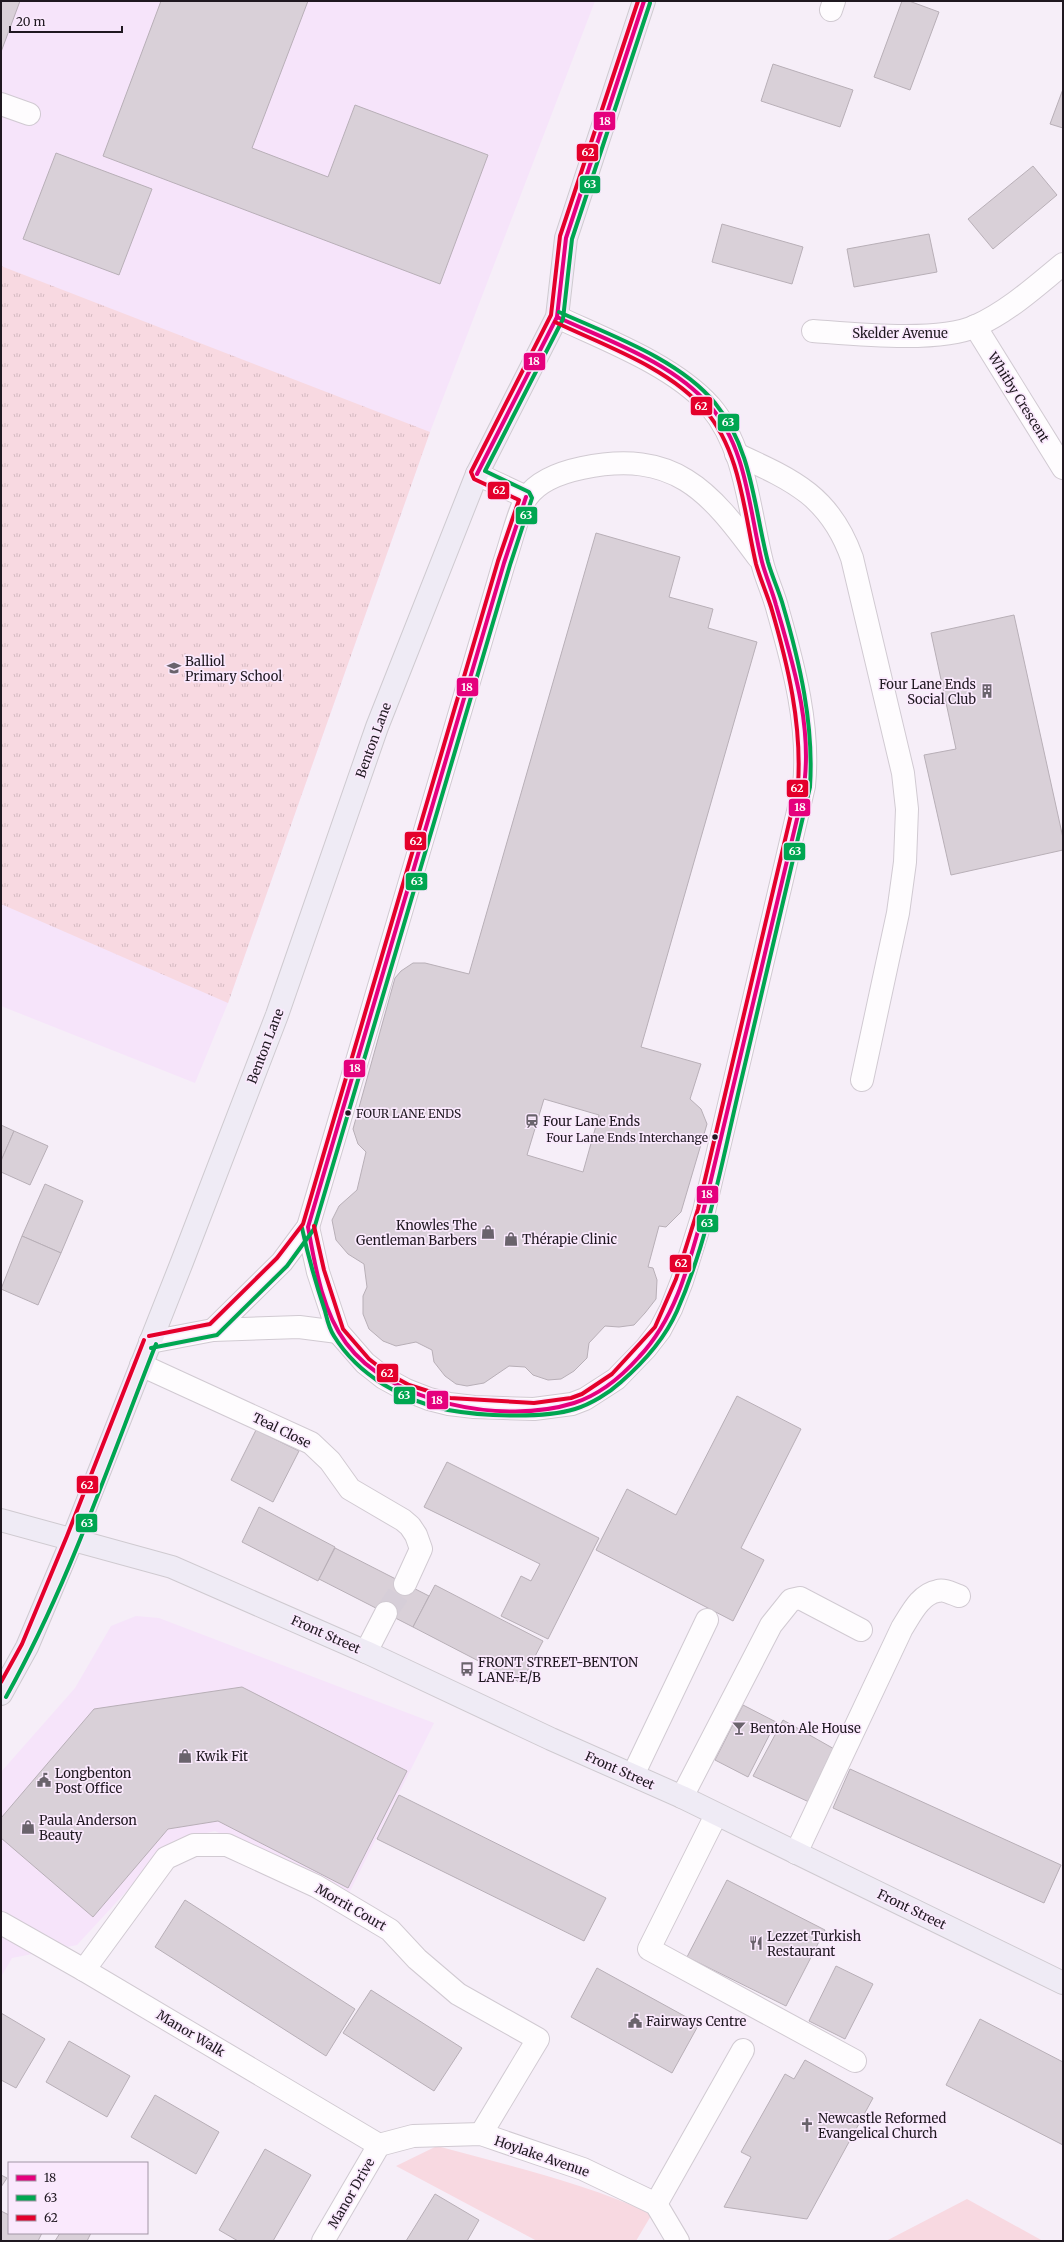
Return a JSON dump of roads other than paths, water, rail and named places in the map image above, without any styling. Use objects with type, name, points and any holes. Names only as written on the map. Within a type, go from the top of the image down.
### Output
[{"type":"main road","name":"Benton Lane","points":[[1,1694],[28,1647],[142,1365],[277,1015],[377,727],[477,474],[557,317],[566,238],[644,1]]},
{"type":"main road","name":"Front Street","points":[[1,1520],[73,1538],[172,1567],[366,1652],[682,1797],[716,1815],[1063,1983]]},
{"type":"street","points":[[1,104],[29,114]]},
{"type":"street","name":"Skelder Avenue","points":[[813,331],[924,335],[957,332],[975,326],[1000,314],[1063,264]]},
{"type":"street","points":[[308,1227],[320,1279],[338,1332],[365,1363],[384,1378],[429,1399],[474,1407],[534,1409],[572,1404],[585,1399],[610,1383],[632,1365],[646,1348],[667,1316],[682,1281],[704,1211],[804,786],[806,762],[800,703],[778,610],[762,563],[736,454],[720,418],[694,392],[668,373],[635,353],[557,317]]},
{"type":"street","name":"Whitby Crescent","points":[[975,326],[1063,468]]},
{"type":"street","points":[[736,454],[777,473],[814,497],[834,520],[846,540],[852,558],[902,773],[907,809],[905,862],[898,913],[862,1080]]},
{"type":"street","points":[[213,1330],[282,1262],[308,1227],[504,563],[526,497],[543,483],[558,474],[594,465],[642,465],[661,469],[680,476],[699,488],[716,503],[762,563]]},
{"type":"street","points":[[477,474],[526,497]]},
{"type":"street","points":[[150,1342],[213,1330],[299,1327],[338,1332]]},
{"type":"street","name":"Teal Close","points":[[142,1365],[311,1443],[322,1451],[350,1489],[403,1520],[416,1535],[421,1549],[404,1584]]},
{"type":"street","points":[[796,1853],[902,1628],[914,1608],[925,1596],[939,1590],[959,1596]]},
{"type":"street","points":[[682,1797],[771,1625],[791,1600],[800,1598],[862,1630]]},
{"type":"street","points":[[366,1652],[386,1613]]},
{"type":"street","points":[[633,1775],[708,1620]]},
{"type":"street","points":[[716,1815],[649,1949],[855,2061]]},
{"type":"street","name":"Morrit Court","points":[[84,1970],[166,1858],[194,1845],[227,1845],[316,1886],[390,1930],[417,1959],[458,1994],[546,2042],[481,2134]]},
{"type":"street","name":"Manor Walk","points":[[1,1923],[84,1970],[379,2145]]},
{"type":"street","points":[[678,2241],[656,2204],[743,2050]]},
{"type":"street","name":"Hoylake Avenue","points":[[379,2145],[413,2136],[481,2134],[583,2169],[656,2204]]},
{"type":"street","name":"Manor Drive","points":[[323,2241],[379,2145]]},
{"type":"tunnel","points":[[386,1613],[405,1584]]},
{"type":"place","name":"Balliol Primary School","points":[[174,668]]},
{"type":"place","name":"Four Lane Ends Social Club","points":[[987,691]]},
{"type":"place","name":"FOUR LANE ENDS","points":[[348,1113]]},
{"type":"place","name":"Four Lane Ends","points":[[532,1121]]},
{"type":"place","name":"Four Lane Ends Interchange","points":[[715,1137]]},
{"type":"place","name":"Knowles The Gentleman Barbers","points":[[488,1232]]},
{"type":"place","name":"Thérapie Clinic","points":[[511,1239]]},
{"type":"place","name":"FRONT STREET-BENTON LANE-E/B","points":[[467,1669]]},
{"type":"place","name":"Benton Ale House","points":[[739,1728]]},
{"type":"place","name":"Kwik Fit","points":[[185,1756]]},
{"type":"place","name":"Longbenton Post Office","points":[[44,1780]]},
{"type":"place","name":"Paula Anderson Beauty","points":[[28,1827]]},
{"type":"place","name":"Lezzet Turkish Restaurant","points":[[756,1943]]},
{"type":"place","name":"Fairways Centre","points":[[635,2021]]},
{"type":"place","name":"Newcastle Reformed Evangelical Church","points":[[807,2125]]}]
